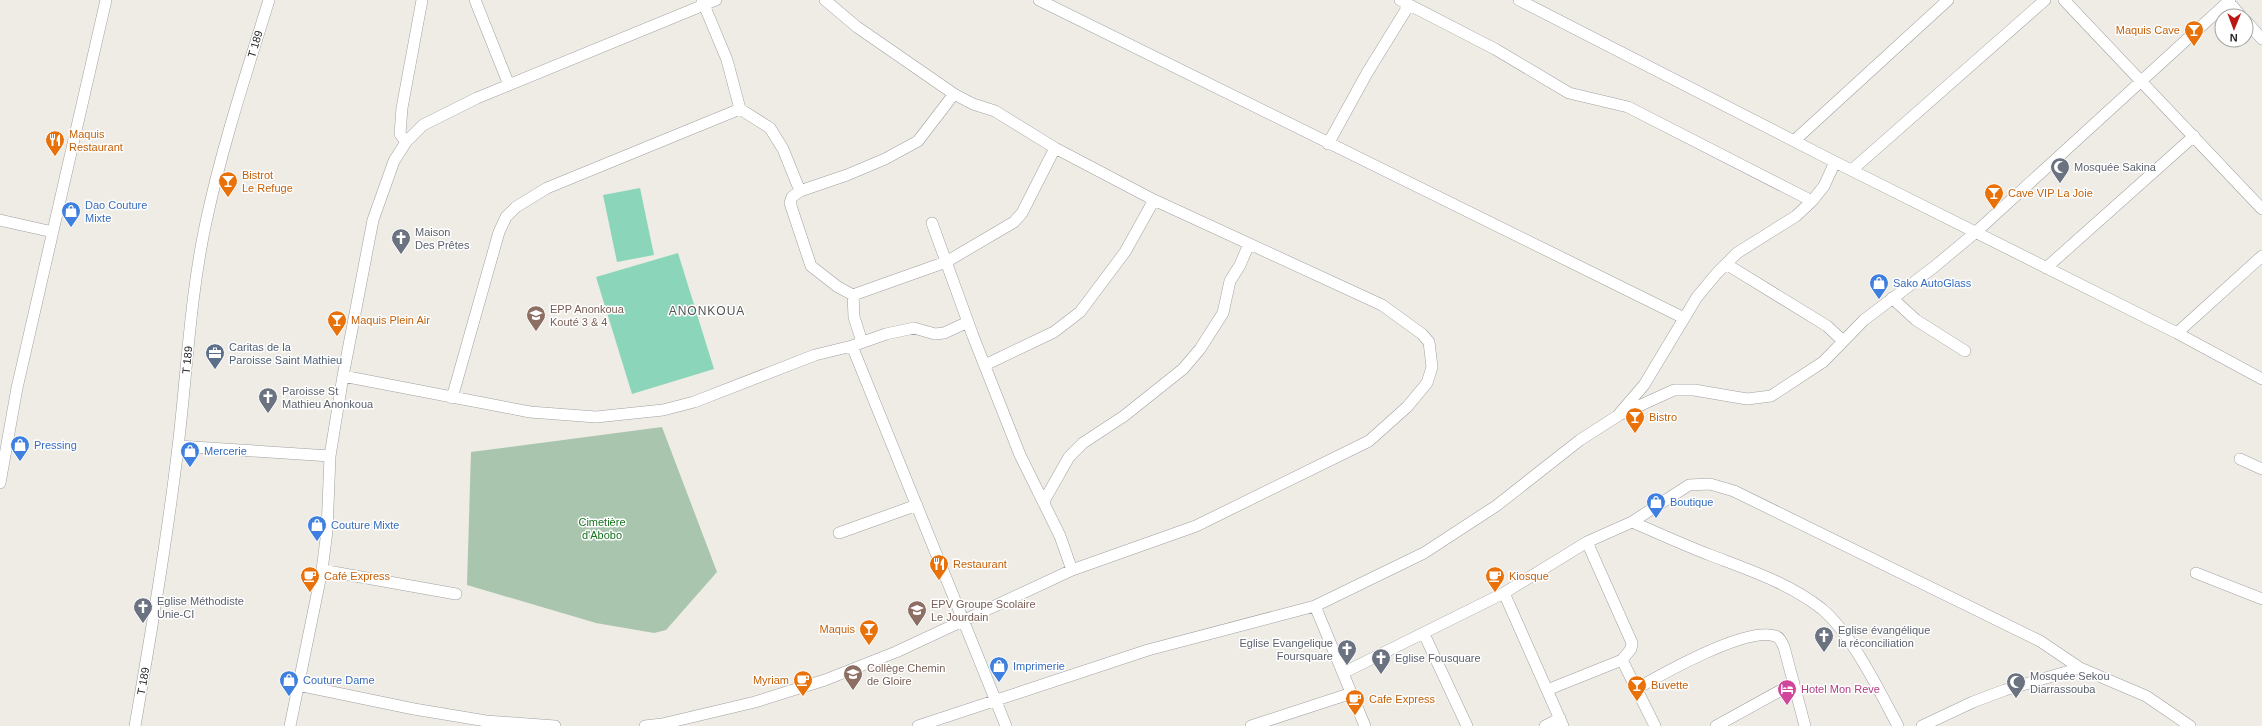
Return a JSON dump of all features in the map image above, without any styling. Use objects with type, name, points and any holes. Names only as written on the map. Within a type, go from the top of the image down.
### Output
[{"type":"street","points":[[0,483],[17,388],[106,0]]},
{"type":"street","name":"T 189","points":[[135,726],[157,597],[178,446],[192,301],[206,223],[223,150],[269,0]]},
{"type":"street","points":[[406,142],[400,134],[402,108],[422,0]]},
{"type":"street","points":[[475,0],[509,85]]},
{"type":"street","points":[[290,726],[322,570],[328,531],[330,456],[343,376],[373,220],[394,161],[406,142],[423,125],[477,98],[703,3],[716,0]]},
{"type":"street","points":[[645,726],[662,724],[755,702],[794,691],[896,652],[1072,570],[1196,526],[1369,441],[1407,407],[1427,383],[1432,367],[1432,354],[1429,342],[1417,330],[1382,305],[1154,200],[1055,148],[996,111],[973,104],[954,94],[857,26],[825,0]]},
{"type":"street","points":[[1039,0],[1328,144],[1684,318]]},
{"type":"street","points":[[1519,0],[1795,140],[1835,162],[1853,169],[2177,333],[2262,379]]},
{"type":"street","points":[[1795,140],[1948,0]]},
{"type":"street","points":[[1853,169],[2045,0]]},
{"type":"street","points":[[2064,0],[2262,209]]},
{"type":"street","points":[[918,726],[996,702],[1148,650],[1315,606],[1424,553],[1496,506],[1580,440],[1618,415],[1674,390],[1694,390],[1747,399],[1771,396],[1823,362],[1864,320],[1934,268],[1976,232],[2229,1]]},
{"type":"street","points":[[1328,144],[1405,2],[1496,49],[1569,93],[1628,107],[1812,201]]},
{"type":"street","points":[[703,3],[727,60],[740,109],[770,128],[783,149],[800,191]]},
{"type":"street","points":[[2254,30],[2262,39]]},
{"type":"street","points":[[954,94],[918,141],[885,160],[800,191],[792,197],[790,203],[811,266],[838,287],[854,295],[946,262],[1014,222],[1022,213],[1055,148]]},
{"type":"street","points":[[452,398],[499,232],[506,217],[516,207],[547,188],[740,109]]},
{"type":"street","points":[[2046,268],[2194,136]]},
{"type":"street","points":[[1618,415],[1644,386],[1697,297],[1737,253],[1796,216],[1812,201],[1824,186],[1835,162]]},
{"type":"street","points":[[985,365],[1054,332],[1080,312],[1125,252],[1154,200]]},
{"type":"street","points":[[0,220],[53,232]]},
{"type":"street","points":[[932,223],[968,322],[1027,472],[1044,501],[1060,536],[1072,570]]},
{"type":"street","points":[[1044,501],[1056,478],[1073,452],[1184,369],[1200,349],[1223,313],[1230,281],[1249,244]]},
{"type":"street","points":[[2177,333],[2262,256]]},
{"type":"street","points":[[1726,264],[1821,322],[1844,341]]},
{"type":"street","points":[[854,295],[854,317],[857,344],[916,505],[1006,726]]},
{"type":"street","points":[[1892,298],[1916,320],[1965,351]]},
{"type":"street","points":[[343,376],[530,412],[596,417],[663,410],[694,402],[815,355],[857,344],[904,329],[914,328],[935,334],[944,333],[968,322]]},
{"type":"street","points":[[178,446],[330,456]]},
{"type":"street","points":[[2240,460],[2262,469]]},
{"type":"street","points":[[1343,673],[1504,593],[1587,542],[1632,522],[1689,486],[1710,484],[1734,492],[2040,641],[2080,668],[2146,696],[2190,726]]},
{"type":"street","points":[[839,533],[916,505]]},
{"type":"street","points":[[1632,522],[1778,581],[1822,610],[1839,627],[1898,726]]},
{"type":"street","points":[[1547,690],[1622,660],[1632,649],[1632,643],[1587,542]]},
{"type":"street","points":[[322,570],[456,594]]},
{"type":"street","points":[[2196,573],[2262,599]]},
{"type":"street","points":[[1504,593],[1562,722],[1545,726]]},
{"type":"street","points":[[1315,606],[1365,726]]},
{"type":"street","points":[[1424,634],[1467,726]]},
{"type":"street","points":[[1636,689],[1688,660],[1736,641],[1761,635],[1775,636],[1781,641],[1805,726]]},
{"type":"street","points":[[1622,660],[1655,726]]},
{"type":"street","points":[[1922,726],[1999,693],[2080,668]]},
{"type":"street","points":[[1716,726],[1794,683]]},
{"type":"street","points":[[298,685],[414,709],[486,721],[555,726]]},
{"type":"street","points":[[1252,726],[1352,693]]},
{"type":"green space","points":[[640,188],[654,255],[617,262],[603,195]]},
{"type":"green space","points":[[678,253],[714,369],[632,394],[596,277]]},
{"type":"green space","name":"Cimetière d'Abobo","points":[[662,427],[717,572],[666,630],[654,633],[596,623],[467,585],[471,452]]},
{"type":"place","name":"Maquis Cave","points":[[2194,47]]},
{"type":"place","name":"Maquis Restaurant","points":[[55,157]]},
{"type":"place","name":"Mosquée Sakina","points":[[2060,184]]},
{"type":"place","name":"Bistrot Le Refuge","points":[[228,198]]},
{"type":"place","name":"Cave VIP La Joie","points":[[1994,210]]},
{"type":"place","name":"Dao Couture Mixte","points":[[71,228]]},
{"type":"place","name":"Maison Des Prêtes","points":[[401,255]]},
{"type":"place","name":"Sako AutoGlass","points":[[1879,300]]},
{"type":"place","name":"EPP Anonkoua Kouté 3 & 4","points":[[536,332]]},
{"type":"place","name":"Maquis Plein Air","points":[[337,337]]},
{"type":"place","name":"Caritas de la Paroisse Saint Mathieu","points":[[215,370]]},
{"type":"place","name":"Paroisse St Mathieu Anonkoua","points":[[268,414]]},
{"type":"place","name":"Bistro","points":[[1635,434]]},
{"type":"place","name":"Pressing","points":[[20,462]]},
{"type":"place","name":"Mercerie","points":[[190,468]]},
{"type":"place","name":"Boutique","points":[[1656,519]]},
{"type":"place","name":"Couture Mixte","points":[[317,542]]},
{"type":"place","name":"Restaurant","points":[[939,581]]},
{"type":"place","name":"Café Express","points":[[310,593]]},
{"type":"place","name":"Kiosque","points":[[1495,593]]},
{"type":"place","name":"Eglise Méthodiste Unie-CI","points":[[143,624]]},
{"type":"place","name":"EPV Groupe Scolaire Le Jourdain","points":[[917,627]]},
{"type":"place","name":"Maquis","points":[[869,646]]},
{"type":"place","name":"Eglise évangélique la réconciliation","points":[[1824,653]]},
{"type":"place","name":"Eglise Evangelique Foursquare","points":[[1347,666]]},
{"type":"place","name":"Eglise Fousquare","points":[[1381,675]]},
{"type":"place","name":"Imprimerie","points":[[999,683]]},
{"type":"place","name":"Collège Chemin de Gloire","points":[[853,691]]},
{"type":"place","name":"Couture Dame","points":[[289,697]]},
{"type":"place","name":"Myriam","points":[[803,697]]},
{"type":"place","name":"Mosquée Sekou Diarrassouba","points":[[2016,699]]},
{"type":"place","name":"Buvette","points":[[1637,702]]},
{"type":"place","name":"Hotel Mon Reve","points":[[1787,706]]},
{"type":"place","name":"Cafe Express","points":[[1355,716]]},
{"type":"district","name":"ANONKOUA","points":[[707,311]]}]
